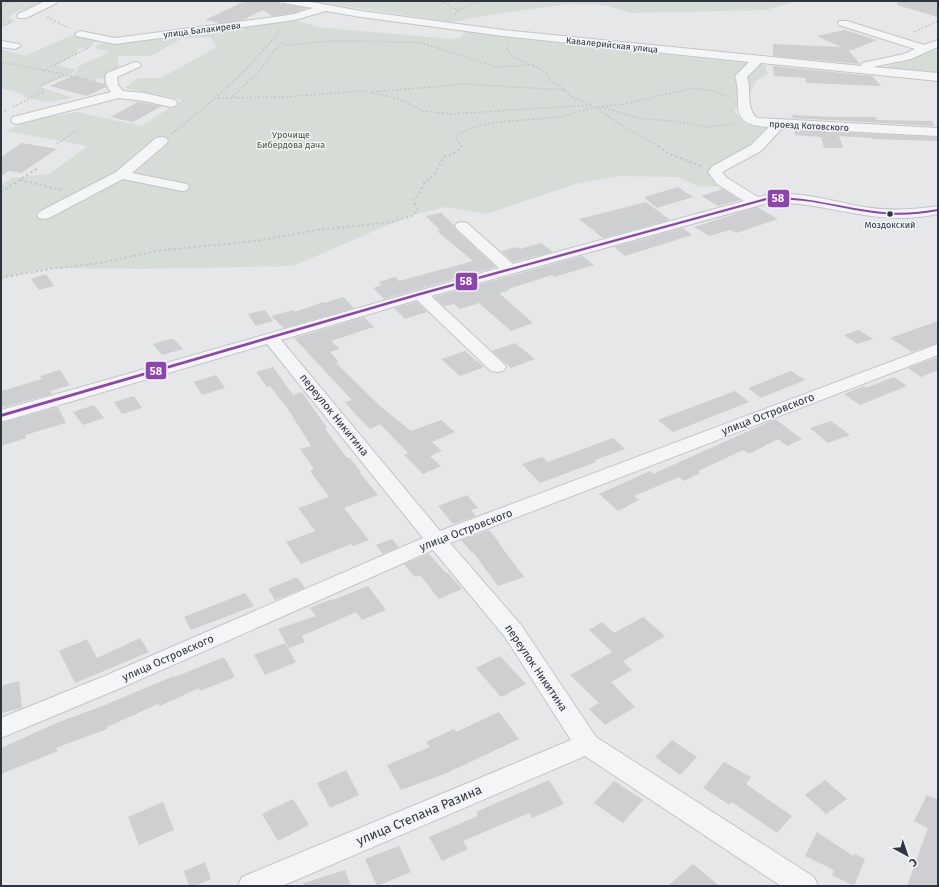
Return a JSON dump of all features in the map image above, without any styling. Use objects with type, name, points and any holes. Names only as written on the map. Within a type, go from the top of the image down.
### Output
[{"type":"street","points":[[22,16],[53,1]]},
{"type":"street","name":"Кавалерийская улица","points":[[288,1],[324,8],[503,33],[839,67],[894,74],[938,77]]},
{"type":"street","name":"улица Балакирева","points":[[80,34],[108,41],[114,41],[294,17],[324,8]]},
{"type":"street","points":[[32,11],[43,14]]},
{"type":"street","points":[[843,22],[925,49]]},
{"type":"street","points":[[839,67],[879,63],[907,57],[938,43]]},
{"type":"street","points":[[1,44],[15,46]]},
{"type":"street","name":"проезд Котовского","points":[[758,60],[742,72],[741,76],[744,85],[743,99],[746,115],[758,122],[938,132]]},
{"type":"street","points":[[119,94],[112,86],[111,75],[135,65]]},
{"type":"street","points":[[17,120],[119,94],[144,97],[171,103]]},
{"type":"street","points":[[754,201],[722,181],[715,172],[756,148],[779,124]]},
{"type":"street","points":[[44,215],[121,175],[161,141]]},
{"type":"street","points":[[121,175],[182,187]]},
{"type":"street","points":[[1,416],[420,294],[766,198],[791,198],[882,214],[930,212],[938,221]]},
{"type":"street","points":[[462,226],[510,269]]},
{"type":"street","points":[[420,294],[497,367]]},
{"type":"street","name":"переулок Никитина","points":[[271,338],[436,540],[513,631],[587,744],[804,886]]},
{"type":"street","name":"улица Островского","points":[[1,728],[115,681],[436,540],[938,349]]},
{"type":"street","name":"улица Степана Разина","points":[[252,886],[587,744]]},
{"type":"path","points":[[1,3],[13,1]]},
{"type":"path","points":[[440,1],[445,2]]},
{"type":"path","points":[[458,10],[481,1]]},
{"type":"path","points":[[1,8],[10,2]]},
{"type":"path","points":[[43,14],[80,34]]},
{"type":"path","points":[[161,141],[218,98],[249,68],[282,27],[294,17]]},
{"type":"path","points":[[897,40],[938,21]]},
{"type":"path","points":[[43,71],[93,46],[108,41]]},
{"type":"path","points":[[232,98],[252,80],[264,65],[275,47],[281,43],[287,45],[331,41],[419,42],[496,66],[530,65]]},
{"type":"path","points":[[510,42],[506,47],[511,56],[545,71],[550,82],[559,85],[572,97],[596,107],[616,122],[639,134],[670,154],[715,172]]},
{"type":"path","points":[[1,62],[97,81]]},
{"type":"path","points":[[1,113],[42,92],[41,85],[64,74]]},
{"type":"path","points":[[368,92],[464,84],[565,90]]},
{"type":"path","points":[[1,278],[42,270],[100,263],[157,251],[256,241],[317,230],[377,224],[406,218],[412,216],[418,210],[413,200],[419,195],[424,183],[434,175],[444,157],[461,148],[455,136],[473,127],[499,122],[559,116],[596,107],[625,104],[693,88],[713,90],[728,97],[743,99]]},
{"type":"path","points":[[218,98],[285,97],[363,91],[397,98],[424,111],[451,114],[592,105]]},
{"type":"path","points":[[596,107],[638,118],[680,122],[706,127],[758,122]]},
{"type":"path","points":[[57,144],[79,129]]},
{"type":"path","points":[[1,192],[38,168]]},
{"type":"path","points":[[20,180],[83,195]]},
{"type":"green space","points":[[1,1],[57,1],[39,7],[18,10],[8,18],[16,21],[1,28]]},
{"type":"green space","points":[[307,1],[797,1],[766,10],[632,13],[603,5],[569,4],[494,14],[453,22]]},
{"type":"green space","name":"Урочище Бибердова дача","points":[[295,20],[317,27],[450,39],[460,38],[465,31],[530,40],[765,65],[768,74],[756,81],[749,95],[734,111],[746,124],[768,127],[745,151],[709,170],[721,186],[699,187],[678,177],[621,176],[575,184],[486,214],[446,207],[409,216],[293,266],[142,269],[48,268],[1,278],[1,185],[12,178],[49,174],[88,146],[6,131],[30,120],[77,112],[141,126],[182,100],[125,88],[138,78],[161,78],[217,47],[210,37],[181,39],[151,56],[118,56],[119,73],[113,76],[96,80],[72,77],[77,70],[77,67],[110,52],[95,48],[99,44]]},
{"type":"green space","points":[[72,35],[97,40],[87,49],[79,48],[77,54],[57,65],[70,69],[76,68],[72,74],[40,87],[73,98],[46,102],[24,97],[23,94],[1,88],[1,49],[25,56]]},
{"type":"green space","points":[[930,51],[938,51],[938,72],[883,71],[878,69],[912,59]]},
{"type":"building","points":[[245,1],[282,1],[279,3],[307,8],[294,13],[272,16],[263,10],[243,20],[220,23],[205,20]]},
{"type":"building","points":[[898,1],[938,1],[938,17],[897,5]]},
{"type":"building","points":[[845,30],[877,40],[852,50],[848,50],[860,64],[773,56],[773,44],[841,47],[817,36]]},
{"type":"building","points":[[773,66],[872,76],[881,86],[806,83],[806,78],[774,76]]},
{"type":"building","points":[[72,76],[105,84],[106,87],[87,96],[50,86]]},
{"type":"building","points":[[138,102],[162,106],[133,122],[110,117]]},
{"type":"building","points":[[792,115],[876,117],[877,120],[932,121],[934,126],[793,118]]},
{"type":"building","points":[[794,130],[938,137],[938,141],[872,139],[839,136],[843,148],[824,148],[821,137],[795,135]]},
{"type":"building","points":[[22,143],[57,149],[21,173],[9,171],[1,176],[1,157]]},
{"type":"building","points":[[678,187],[693,197],[657,208],[644,197]]},
{"type":"building","points":[[723,189],[740,200],[718,206],[701,196]]},
{"type":"building","points":[[646,202],[670,220],[603,238],[579,219]]},
{"type":"building","points":[[757,207],[778,219],[736,233],[730,230],[709,236],[694,227]]},
{"type":"building","points":[[441,213],[454,225],[456,230],[496,267],[384,299],[373,288],[382,285],[379,282],[395,277],[399,281],[473,261],[437,231],[440,230],[426,216]]},
{"type":"building","points":[[683,228],[692,235],[625,256],[614,247]]},
{"type":"building","points":[[541,243],[553,252],[513,262],[501,251],[518,247],[520,249]]},
{"type":"building","points":[[582,256],[594,265],[554,277],[552,275],[499,293],[533,323],[511,331],[479,303],[460,309],[454,304],[444,306],[434,297]]},
{"type":"building","points":[[46,274],[54,286],[39,290],[31,279]]},
{"type":"building","points":[[343,297],[354,308],[284,328],[271,316],[293,310],[295,312]]},
{"type":"building","points":[[417,302],[427,312],[405,319],[394,308]]},
{"type":"building","points":[[265,310],[273,321],[256,326],[248,314]]},
{"type":"building","points":[[364,317],[374,327],[331,341],[340,349],[330,352],[339,362],[336,363],[381,407],[411,431],[441,420],[455,432],[432,442],[442,451],[430,456],[441,466],[423,474],[404,455],[408,453],[380,424],[370,429],[358,417],[345,402],[352,400],[294,338]]},
{"type":"building","points":[[938,321],[938,343],[912,352],[890,338]]},
{"type":"building","points":[[859,330],[873,339],[857,344],[844,335]]},
{"type":"building","points":[[174,339],[183,349],[162,355],[153,344]]},
{"type":"building","points":[[515,343],[535,359],[511,368],[492,351]]},
{"type":"building","points":[[465,351],[484,367],[460,376],[441,359]]},
{"type":"building","points":[[938,357],[938,370],[921,377],[908,368]]},
{"type":"building","points":[[273,367],[293,395],[302,392],[327,428],[325,429],[347,458],[350,458],[361,472],[359,472],[378,495],[344,508],[369,540],[353,546],[351,544],[301,564],[286,542],[315,531],[298,508],[329,497],[310,471],[314,469],[300,449],[311,446],[288,409],[270,386],[267,387],[256,372]]},
{"type":"building","points":[[60,370],[70,385],[50,391],[52,394],[1,408],[1,391],[42,379],[40,376]]},
{"type":"building","points":[[791,371],[805,380],[761,398],[748,388]]},
{"type":"building","points":[[216,375],[225,388],[202,395],[194,382]]},
{"type":"building","points":[[894,377],[907,386],[860,405],[844,394],[864,386],[866,388]]},
{"type":"building","points":[[735,391],[749,402],[673,432],[658,420]]},
{"type":"building","points":[[134,396],[142,408],[122,414],[114,402]]},
{"type":"building","points":[[94,405],[104,418],[83,425],[73,412]]},
{"type":"building","points":[[58,407],[66,423],[25,435],[26,438],[1,446],[1,423]]},
{"type":"building","points":[[775,419],[802,439],[787,446],[778,439],[749,454],[743,450],[698,471],[700,473],[684,481],[679,477],[634,496],[639,500],[618,511],[599,494],[650,471],[653,474]]},
{"type":"building","points":[[831,421],[850,435],[828,443],[810,428]]},
{"type":"building","points":[[613,438],[625,449],[595,460],[596,462],[540,483],[522,464],[542,457],[548,462]]},
{"type":"building","points":[[467,495],[478,508],[471,510],[476,516],[453,524],[438,506]]},
{"type":"building","points":[[489,530],[524,577],[498,586],[473,552],[472,553],[461,540]]},
{"type":"building","points":[[392,539],[399,547],[383,554],[376,545]]},
{"type":"building","points":[[429,554],[462,589],[439,599],[420,575],[415,577],[404,564]]},
{"type":"building","points":[[297,577],[305,588],[275,600],[268,589]]},
{"type":"building","points":[[368,586],[386,610],[362,620],[356,612],[302,636],[305,642],[289,648],[278,629],[316,616],[310,608]]},
{"type":"building","points":[[245,593],[254,606],[191,630],[184,617]]},
{"type":"building","points":[[643,617],[665,636],[623,661],[632,670],[611,682],[635,707],[605,725],[589,709],[599,703],[570,675],[612,652],[589,630],[602,622],[614,633]]},
{"type":"building","points":[[140,638],[149,652],[75,683],[59,651],[87,639],[97,658]]},
{"type":"building","points":[[285,643],[296,662],[265,675],[254,655]]},
{"type":"building","points":[[500,656],[526,684],[501,697],[476,668]]},
{"type":"building","points":[[224,657],[235,677],[200,691],[199,688],[160,706],[158,704],[107,727],[107,729],[56,748],[58,751],[1,774],[1,748],[59,722]]},
{"type":"building","points":[[19,681],[22,708],[1,713],[1,686]]},
{"type":"building","points":[[499,712],[519,739],[447,773],[401,790],[387,765],[430,747],[426,742],[454,729],[456,732]]},
{"type":"building","points":[[672,740],[697,757],[680,775],[655,757]]},
{"type":"building","points":[[724,762],[751,777],[746,784],[792,816],[777,833],[732,802],[730,805],[703,788]]},
{"type":"building","points":[[346,770],[359,795],[330,808],[317,783]]},
{"type":"building","points":[[549,780],[564,804],[532,818],[529,813],[463,841],[468,849],[442,861],[429,837],[478,816],[476,812]]},
{"type":"building","points":[[825,780],[847,799],[826,814],[805,795]]},
{"type":"building","points":[[614,781],[643,800],[623,823],[594,803]]},
{"type":"building","points":[[927,795],[938,800],[938,886],[907,886],[928,828],[914,821]]},
{"type":"building","points":[[293,799],[309,825],[278,841],[262,814]]},
{"type":"building","points":[[163,802],[174,830],[139,845],[128,817]]},
{"type":"building","points":[[817,832],[853,856],[855,854],[865,859],[854,886],[832,875],[834,870],[805,856]]},
{"type":"building","points":[[399,846],[411,872],[377,886],[365,859]]},
{"type":"building","points":[[205,862],[211,879],[194,886],[189,886],[184,871]]},
{"type":"building","points":[[693,864],[719,886],[668,886]]},
{"type":"building","points":[[345,870],[351,886],[304,886],[304,883]]},
{"type":"transit line","name":"58","points":[[1,416],[420,294],[767,199],[792,198],[883,213],[910,214],[938,210]]},
{"type":"place","name":"Моздокский","points":[[890,214]]}]
